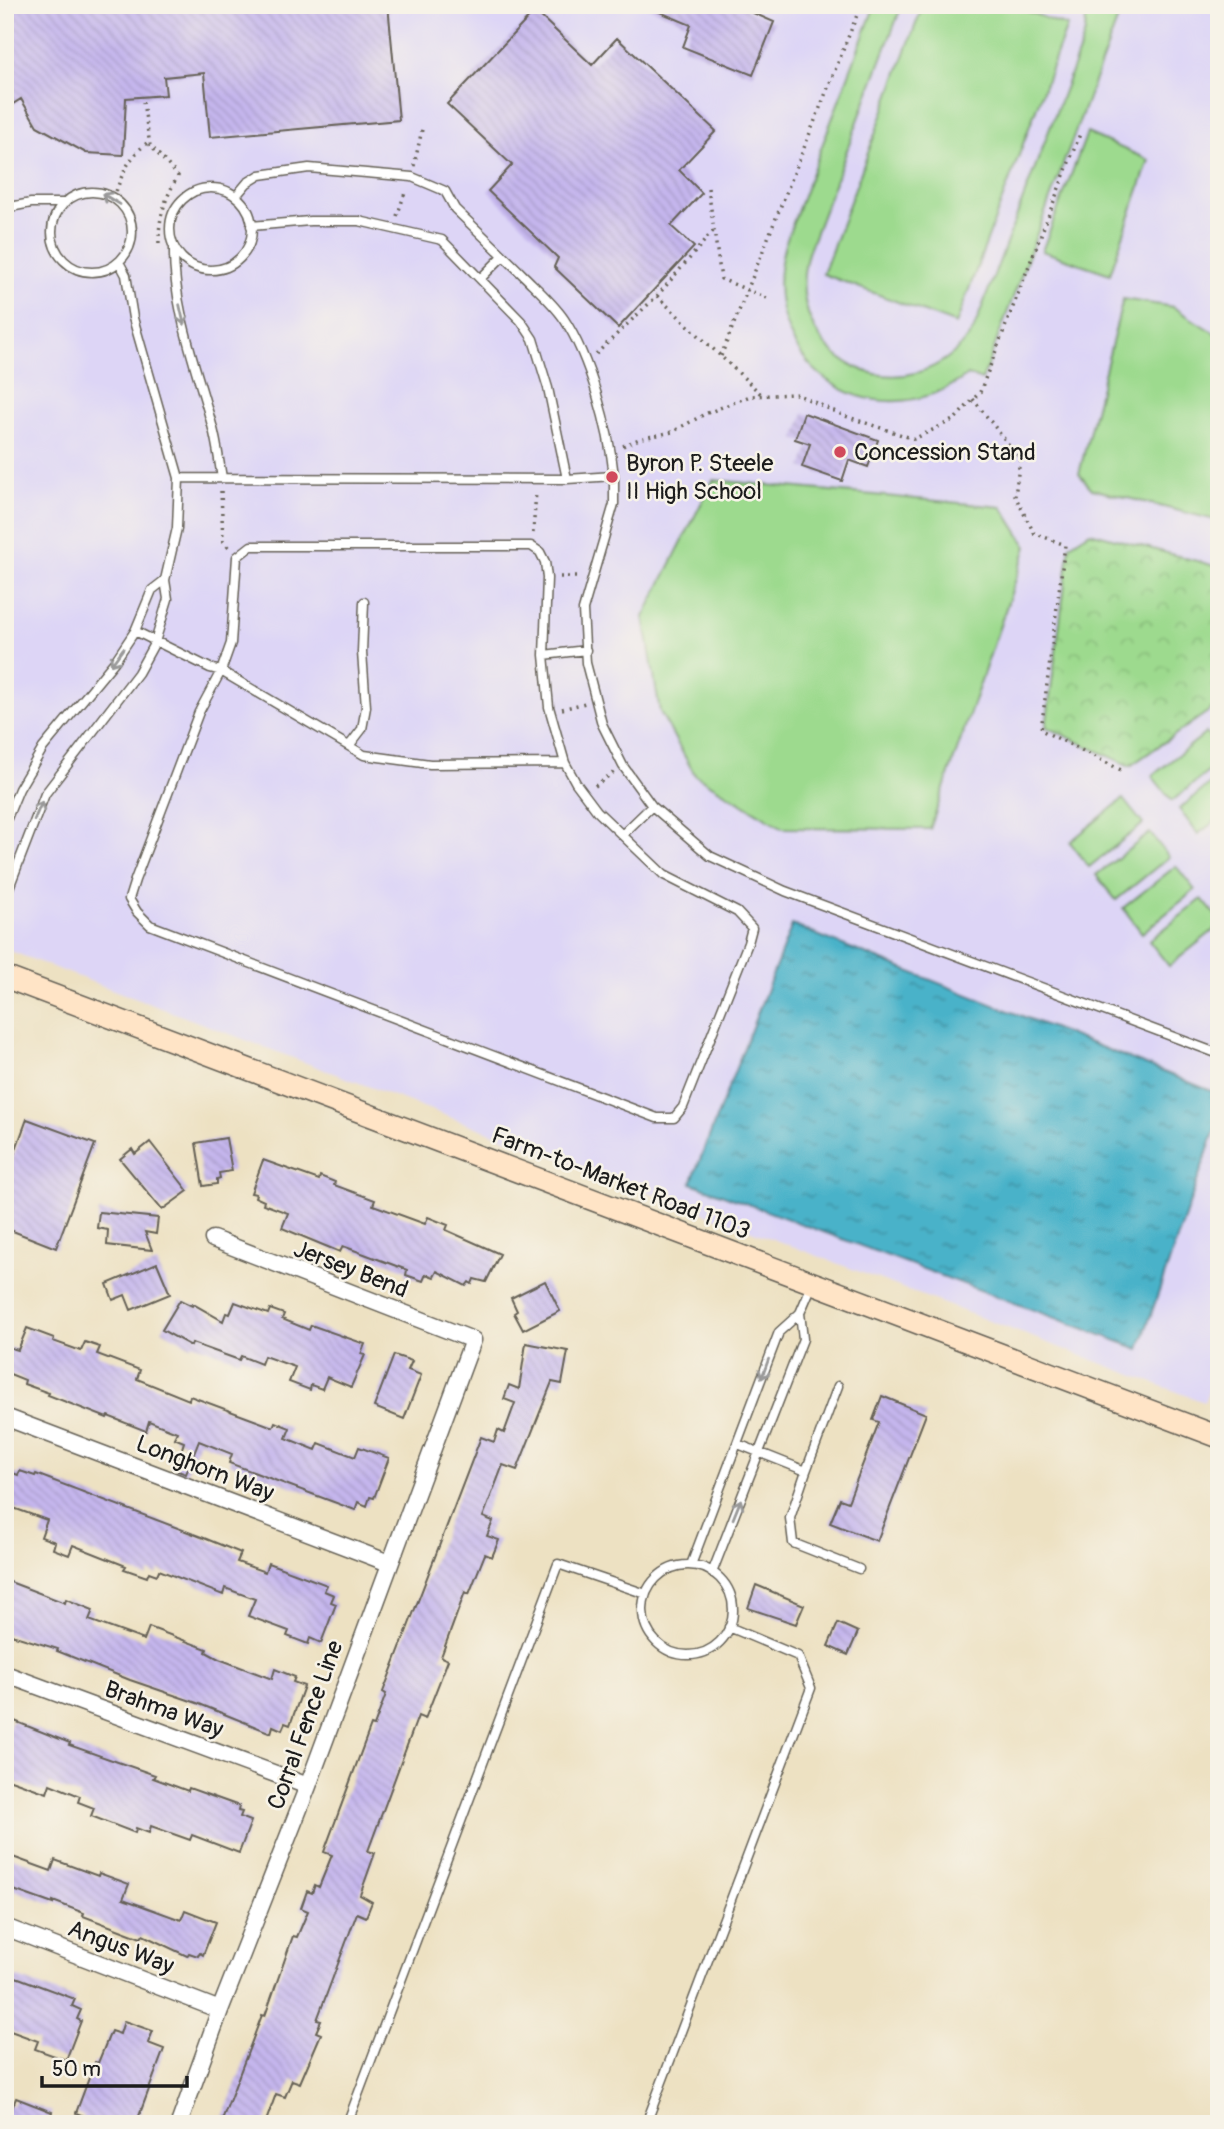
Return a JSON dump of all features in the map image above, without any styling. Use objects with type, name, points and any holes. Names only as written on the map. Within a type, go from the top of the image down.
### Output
[{"type":"main road","name":"Farm-to-Market Road 1103","points":[[5,977],[1219,1437]]},
{"type":"street","name":"Jersey Bend","points":[[213,1239],[473,1340]]},
{"type":"street","name":"Corral Fence Line","points":[[178,2124],[308,1786],[473,1340]]},
{"type":"street","name":"Longhorn Way","points":[[5,1417],[389,1563]]},
{"type":"street","name":"Brahma Way","points":[[5,1674],[308,1786]]},
{"type":"street","name":"Angus Way","points":[[5,1927],[220,2010]]},
{"type":"lane","points":[[236,196],[247,183],[260,175],[309,168],[412,177],[445,191],[455,209],[564,319],[584,359],[611,451],[614,476],[614,504],[583,610],[586,663],[603,724],[623,766],[652,806],[710,856],[785,891],[1219,1054]]},
{"type":"lane","points":[[210,187],[236,196],[245,207],[251,226],[248,245],[241,257],[231,265],[219,269],[205,270],[192,266],[181,258],[170,234],[170,220],[175,207],[184,197],[210,187]]},
{"type":"lane","points":[[102,193],[114,198],[124,207],[131,219],[131,245],[119,262],[103,271],[77,270],[57,252],[52,239],[52,226],[57,213],[65,202],[76,195],[102,193]]},
{"type":"lane","points":[[5,208],[31,203],[65,202]]},
{"type":"lane","points":[[251,226],[310,221],[359,221],[442,240],[521,321],[533,340],[548,388],[567,479]]},
{"type":"lane","points":[[174,247],[173,276],[194,368],[213,429],[222,478]]},
{"type":"lane","points":[[480,279],[503,256]]},
{"type":"lane","points":[[5,898],[45,794],[138,673],[155,642],[168,599],[165,580],[177,528],[179,478],[133,318],[126,275],[119,262]]},
{"type":"lane","points":[[179,478],[567,479],[614,476]]},
{"type":"lane","points":[[531,545],[540,552],[545,562],[547,578],[544,656],[549,707],[565,763],[597,811],[664,875],[737,912],[752,928],[683,1107],[674,1118],[657,1118],[150,925],[137,912],[130,899],[199,712],[221,671],[231,643],[237,557],[251,546],[531,545]]},
{"type":"lane","points":[[5,823],[19,789],[43,748],[115,661],[135,631],[152,590],[165,580]]},
{"type":"lane","points":[[349,746],[362,729],[366,707],[362,652],[364,602]]},
{"type":"lane","points":[[135,631],[221,671],[364,755],[430,764],[565,763]]},
{"type":"lane","points":[[544,656],[586,650]]},
{"type":"lane","points":[[622,835],[652,806]]},
{"type":"lane","points":[[691,1565],[779,1332],[800,1313],[813,1283]]},
{"type":"lane","points":[[712,1573],[803,1339],[800,1313]]},
{"type":"lane","points":[[838,1386],[790,1518],[793,1543],[859,1569]]},
{"type":"lane","points":[[738,1444],[806,1471]]},
{"type":"lane","points":[[347,2124],[558,1564],[646,1594]]},
{"type":"lane","points":[[691,1565],[712,1573],[727,1589],[732,1603],[729,1627],[716,1645],[703,1653],[687,1655],[672,1652],[660,1645],[647,1628],[643,1607],[653,1581],[677,1566],[691,1565]]},
{"type":"lane","points":[[646,2124],[811,1688],[798,1656],[729,1627]]},
{"type":"path","points":[[721,356],[860,5]]},
{"type":"path","points":[[611,451],[639,439],[672,432],[705,414],[750,396],[796,394],[845,416],[914,439],[955,419],[980,392],[1080,134]]},
{"type":"path","points":[[114,198],[121,177],[135,152],[149,141]]},
{"type":"path","points":[[708,188],[721,279],[767,298]]},
{"type":"path","points":[[584,359],[599,354],[657,296],[714,230]]},
{"type":"path","points":[[657,296],[762,396]]},
{"type":"path","points":[[973,398],[1020,458],[1015,496],[1034,533],[1065,545],[1041,730],[1125,772]]},
{"type":"path","points":[[531,545],[536,517],[537,479]]},
{"type":"path","points":[[547,578],[592,577]]},
{"type":"path","points":[[549,707],[565,709],[596,700]]},
{"type":"path","points":[[585,795],[623,766]]},
{"type":"shaded area","name":"Byron P. Steele II High School","points":[[5,5],[1219,5],[1219,1365],[1204,1402],[5,949]]},
{"type":"green space","points":[[875,5],[902,5],[808,253],[804,291],[812,324],[830,349],[855,367],[885,375],[916,373],[946,358],[973,331],[1081,46],[1087,5],[1123,5],[982,380],[968,375],[930,395],[893,401],[858,396],[827,380],[802,355],[786,324],[779,286],[785,244]]},
{"type":"green space","points":[[923,5],[1011,5],[1067,26],[956,324],[823,274]]},
{"type":"green space","points":[[1087,133],[1149,160],[1110,274],[1042,251]]},
{"type":"green space","points":[[1123,299],[1173,307],[1219,336],[1219,521],[1092,489],[1079,474]]},
{"type":"green space","points":[[713,480],[1002,507],[1027,547],[930,829],[783,828],[695,775],[660,712],[644,617]]},
{"type":"green space","points":[[1090,532],[1219,567],[1219,704],[1130,766],[1046,727],[1070,545]]},
{"type":"green space","points":[[1206,733],[1219,750],[1219,763],[1172,801],[1152,776]]},
{"type":"green space","points":[[1219,777],[1219,818],[1198,834],[1179,809]]},
{"type":"green space","points":[[1123,799],[1143,824],[1089,867],[1070,842]]},
{"type":"green space","points":[[1150,833],[1169,857],[1116,900],[1096,875]]},
{"type":"green space","points":[[1176,866],[1195,890],[1142,933],[1123,908]]},
{"type":"green space","points":[[1202,899],[1219,919],[1219,926],[1169,966],[1149,941]]},
{"type":"water","points":[[792,925],[1219,1094],[1219,1118],[1139,1349],[691,1183]]},
{"type":"building","points":[[5,5],[388,5],[399,120],[210,137],[204,73],[164,77],[166,95],[126,98],[123,155],[86,153],[37,126],[21,99],[5,109]]},
{"type":"building","points":[[643,5],[748,5],[746,10],[774,22],[753,75],[683,47],[691,25]]},
{"type":"building","points":[[535,11],[592,65],[617,38],[716,131],[679,170],[702,193],[671,226],[694,247],[618,328],[554,267],[558,258],[488,191],[512,165],[447,104]]},
{"type":"building","name":"Concession Stand","points":[[804,413],[878,440],[868,467],[849,460],[842,481],[802,467],[810,444],[795,439]]},
{"type":"building","points":[[27,1119],[95,1144],[56,1248],[5,1228],[5,1179]]},
{"type":"building","points":[[226,1138],[232,1171],[219,1173],[217,1184],[203,1186],[196,1143]]},
{"type":"building","points":[[150,1142],[188,1191],[162,1210],[120,1159],[132,1149],[135,1154]]},
{"type":"building","points":[[263,1160],[319,1180],[320,1176],[335,1182],[334,1185],[375,1200],[373,1205],[425,1224],[428,1217],[448,1225],[446,1230],[500,1254],[486,1282],[474,1279],[472,1284],[469,1282],[466,1286],[437,1271],[434,1277],[426,1274],[423,1281],[406,1275],[407,1270],[343,1246],[340,1252],[282,1228],[288,1213],[263,1204],[264,1201],[251,1193]]},
{"type":"building","points":[[99,1212],[158,1218],[156,1234],[145,1232],[152,1250],[107,1245],[108,1230],[97,1228]]},
{"type":"building","points":[[157,1263],[170,1294],[131,1310],[125,1295],[113,1300],[107,1284]]},
{"type":"building","points":[[545,1281],[560,1311],[523,1330],[514,1313],[517,1311],[511,1298]]},
{"type":"building","points":[[180,1300],[192,1306],[193,1304],[223,1321],[226,1313],[230,1314],[235,1302],[268,1314],[270,1309],[284,1314],[282,1319],[309,1330],[311,1325],[365,1344],[361,1354],[365,1355],[351,1387],[327,1377],[322,1389],[311,1385],[310,1390],[289,1382],[295,1367],[264,1356],[261,1364],[241,1356],[239,1360],[192,1343],[191,1346],[162,1330]]},
{"type":"building","points":[[27,1328],[81,1351],[85,1342],[100,1347],[97,1354],[140,1370],[137,1379],[189,1400],[190,1396],[273,1427],[275,1422],[290,1428],[286,1438],[316,1450],[319,1443],[355,1457],[359,1447],[389,1458],[374,1498],[370,1497],[367,1506],[358,1502],[355,1510],[229,1463],[232,1454],[199,1441],[186,1474],[175,1470],[184,1442],[174,1438],[177,1432],[149,1421],[146,1431],[108,1416],[107,1418],[48,1395],[49,1393],[24,1384],[25,1380],[5,1372],[5,1346],[18,1350]]},
{"type":"building","points":[[526,1343],[568,1351],[562,1384],[552,1382],[517,1470],[503,1465],[483,1517],[493,1521],[487,1536],[499,1540],[492,1557],[485,1554],[469,1594],[465,1592],[441,1657],[448,1660],[425,1719],[418,1716],[368,1851],[375,1853],[360,1895],[372,1902],[366,1917],[357,1913],[317,2020],[321,2021],[316,2032],[321,2034],[300,2083],[292,2080],[285,2097],[276,2094],[265,2124],[232,2124],[222,2120],[262,2015],[265,2016],[293,1936],[297,1937],[308,1911],[301,1908],[307,1891],[312,1893],[315,1885],[319,1887],[332,1855],[324,1852],[371,1725],[374,1726],[386,1694],[383,1692],[481,1437],[494,1442],[498,1430],[504,1433],[515,1403],[504,1399],[509,1385],[519,1389]]},
{"type":"building","points":[[394,1355],[412,1361],[408,1370],[421,1375],[404,1419],[374,1407]]},
{"type":"building","points":[[882,1396],[926,1414],[877,1541],[830,1523],[840,1499],[848,1502],[879,1422],[873,1420]]},
{"type":"building","points":[[5,1470],[18,1475],[20,1471],[35,1476],[36,1474],[204,1538],[241,1553],[237,1562],[265,1572],[268,1563],[327,1585],[324,1591],[334,1595],[331,1602],[336,1604],[321,1643],[310,1638],[308,1644],[287,1636],[289,1631],[248,1616],[255,1599],[225,1588],[223,1595],[159,1570],[157,1575],[149,1572],[147,1577],[73,1545],[69,1555],[53,1549],[55,1542],[41,1537],[47,1520],[5,1505]]},
{"type":"building","points":[[5,1580],[65,1603],[66,1599],[93,1610],[89,1620],[144,1640],[149,1627],[207,1649],[206,1652],[219,1659],[272,1679],[275,1669],[295,1677],[293,1682],[304,1686],[290,1725],[285,1723],[282,1730],[273,1726],[271,1733],[130,1680],[57,1651],[58,1649],[5,1633]]},
{"type":"building","points":[[756,1585],[804,1605],[796,1624],[748,1608]]},
{"type":"building","points":[[838,1623],[858,1632],[848,1655],[828,1646]]},
{"type":"building","points":[[12,1720],[70,1743],[69,1745],[155,1775],[153,1778],[239,1806],[238,1811],[242,1812],[240,1817],[251,1821],[239,1853],[192,1835],[190,1840],[151,1826],[149,1833],[136,1828],[135,1833],[91,1816],[94,1808],[78,1802],[80,1796],[50,1784],[47,1793],[5,1778],[5,1739]]},
{"type":"building","points":[[10,1856],[51,1871],[55,1860],[98,1876],[99,1873],[129,1884],[123,1899],[181,1920],[185,1910],[216,1922],[203,1955],[189,1953],[187,1956],[143,1935],[141,1938],[83,1916],[84,1913],[53,1901],[53,1904],[5,1887],[5,1867]]},
{"type":"building","points":[[16,1977],[75,1999],[72,2006],[81,2010],[77,2019],[81,2021],[66,2060],[35,2049],[38,2041],[5,2029],[5,2004]]},
{"type":"building","points":[[124,2021],[153,2031],[148,2043],[164,2049],[136,2124],[81,2124],[84,2116],[76,2113],[95,2062],[98,2063],[111,2031],[120,2034]]},
{"type":"building","points":[[16,2098],[52,2112],[47,2124],[5,2124],[5,2102],[13,2106]]},
{"type":"place","name":"Concession Stand","points":[[840,452]]},
{"type":"place","name":"Byron P. Steele II High School","points":[[612,477]]}]
